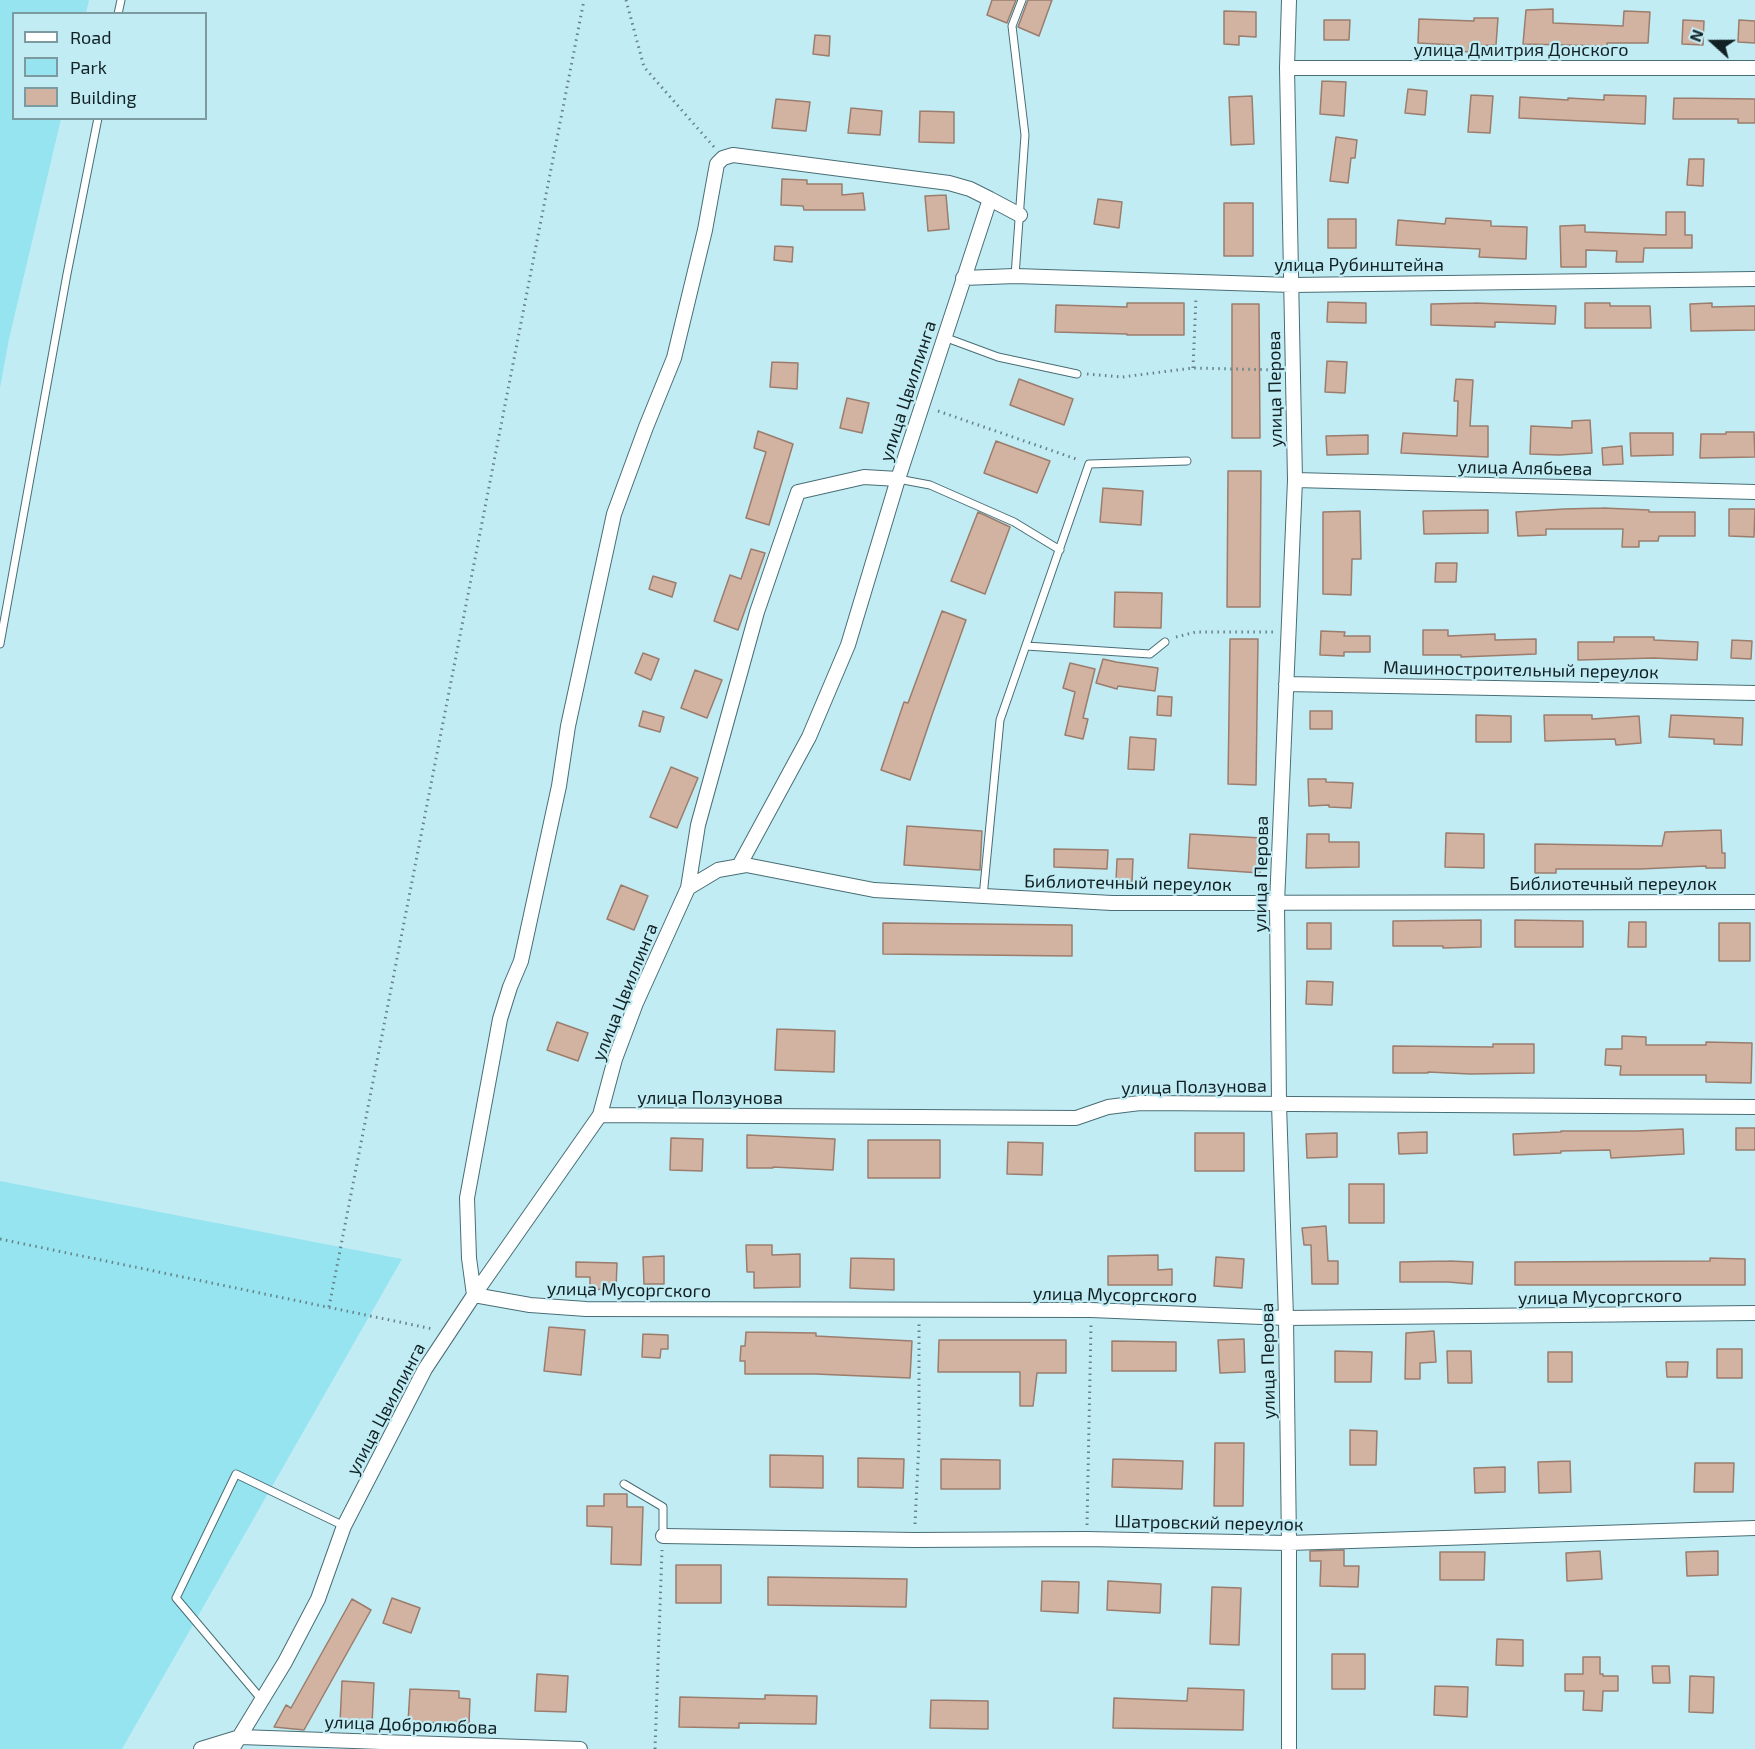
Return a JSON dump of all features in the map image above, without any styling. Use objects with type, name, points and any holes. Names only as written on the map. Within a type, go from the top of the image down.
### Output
[{"type":"street","name":"улица Перова","points":[[1289,0],[1287,68],[1294,480],[1277,903],[1279,1104],[1286,1318],[1289,1749]]},
{"type":"street","name":"улица Дмитрия Донского","points":[[1287,68],[1755,68]]},
{"type":"street","points":[[474,1295],[469,1258],[467,1198],[500,1019],[521,961],[559,786],[568,726],[614,514],[674,358],[705,230],[717,164],[723,158],[732,155],[949,183],[970,189],[1020,215]]},
{"type":"street","name":"улица Цвиллинга","points":[[236,1743],[285,1662],[318,1599],[345,1526],[425,1370],[474,1295],[600,1115],[615,1059],[636,1003],[688,888],[698,825],[722,737],[758,612],[798,492],[864,477],[898,479],[990,199]]},
{"type":"street","name":"улица Рубинштейна","points":[[963,278],[1015,276],[1292,285],[1755,279]]},
{"type":"street","points":[[739,866],[809,737],[848,645],[898,479]]},
{"type":"street","name":"улица Алябьева","points":[[1294,480],[1755,492]]},
{"type":"street","name":"Машиностроительный переулок","points":[[1286,684],[1755,693]]},
{"type":"street","name":"Библиотечный переулок","points":[[688,888],[718,870],[746,865],[874,890],[1112,903],[1755,902]]},
{"type":"street","name":"улица Ползунова","points":[[600,1115],[1076,1118],[1108,1107],[1140,1103],[1755,1107]]},
{"type":"street","name":"улица Мусоргского","points":[[474,1295],[530,1305],[586,1309],[1092,1310],[1286,1318],[1755,1313]]},
{"type":"street","name":"Шатровский переулок","points":[[663,1536],[1289,1543],[1755,1528]]},
{"type":"street","name":"улица Добролюбова","points":[[201,1749],[236,1743],[580,1749]]},
{"type":"lane","points":[[1015,276],[1025,135],[1012,26],[1022,0]]},
{"type":"lane","points":[[0,644],[67,274],[98,120]]},
{"type":"lane","points":[[944,337],[998,357],[1077,374]]},
{"type":"lane","points":[[983,897],[1000,720],[1089,464],[1187,461]]},
{"type":"lane","points":[[898,479],[930,485],[1014,522],[1060,550]]},
{"type":"lane","points":[[1026,646],[1150,654],[1165,642]]},
{"type":"lane","points":[[262,1700],[176,1598],[236,1474],[345,1526]]},
{"type":"lane","points":[[624,1484],[663,1507],[663,1536]]},
{"type":"path","points":[[329,1307],[584,0]]},
{"type":"path","points":[[626,0],[644,67],[723,158]]},
{"type":"path","points":[[1193,368],[1196,281]]},
{"type":"path","points":[[1077,374],[1122,377],[1193,368],[1293,370]]},
{"type":"path","points":[[922,405],[1089,464]]},
{"type":"path","points":[[1165,642],[1196,632],[1288,632]]},
{"type":"path","points":[[0,1239],[450,1332]]},
{"type":"path","points":[[914,1540],[919,1442],[919,1310]]},
{"type":"path","points":[[1086,1539],[1092,1310]]},
{"type":"path","points":[[655,1749],[663,1536]]},
{"type":"green space","points":[[0,0],[89,0],[86,12],[12,12],[12,120],[61,120],[9,339],[0,388]]},
{"type":"green space","points":[[0,1181],[402,1259],[122,1749],[0,1749]]},
{"type":"building","points":[[992,0],[1016,0],[1007,23],[987,15]]},
{"type":"building","points":[[1028,0],[1052,0],[1039,36],[1018,27]]},
{"type":"building","points":[[1553,9],[1553,23],[1623,26],[1624,11],[1650,12],[1648,43],[1607,43],[1607,46],[1523,44],[1526,10]]},
{"type":"building","points":[[1224,11],[1256,12],[1256,37],[1239,36],[1239,45],[1224,44]]},
{"type":"building","points":[[1474,18],[1498,18],[1496,45],[1469,46],[1469,52],[1453,51],[1454,45],[1418,43],[1419,19],[1474,21]]},
{"type":"building","points":[[1324,20],[1350,20],[1349,40],[1324,40]]},
{"type":"building","points":[[1683,20],[1704,21],[1703,45],[1682,44]]},
{"type":"building","points":[[1739,20],[1755,21],[1755,43],[1738,42]]},
{"type":"building","points":[[815,35],[830,36],[829,56],[813,54]]},
{"type":"building","points":[[1322,81],[1346,82],[1344,116],[1320,114]]},
{"type":"building","points":[[1408,89],[1427,91],[1425,115],[1405,113]]},
{"type":"building","points":[[1471,95],[1493,96],[1490,133],[1468,132]]},
{"type":"building","points":[[1604,95],[1646,96],[1645,124],[1519,118],[1520,97],[1604,100]]},
{"type":"building","points":[[1252,96],[1254,144],[1231,145],[1229,97]]},
{"type":"building","points":[[1674,98],[1755,99],[1755,123],[1738,123],[1738,119],[1673,119]]},
{"type":"building","points":[[776,99],[810,102],[806,131],[772,128]]},
{"type":"building","points":[[851,108],[882,111],[880,135],[848,133]]},
{"type":"building","points":[[920,111],[954,112],[954,143],[919,142]]},
{"type":"building","points":[[1336,137],[1357,140],[1355,158],[1351,158],[1348,183],[1330,181]]},
{"type":"building","points":[[1689,159],[1704,159],[1703,186],[1687,185]]},
{"type":"building","points":[[782,179],[807,180],[807,184],[842,184],[842,195],[863,193],[865,210],[804,210],[803,206],[781,205]]},
{"type":"building","points":[[946,195],[949,229],[928,231],[925,196]]},
{"type":"building","points":[[1098,199],[1122,202],[1119,228],[1094,224]]},
{"type":"building","points":[[1224,203],[1253,203],[1253,256],[1224,256]]},
{"type":"building","points":[[1666,212],[1685,212],[1685,235],[1692,235],[1692,248],[1644,248],[1643,262],[1616,262],[1617,251],[1586,250],[1586,267],[1561,267],[1560,226],[1585,225],[1585,232],[1666,235]]},
{"type":"building","points":[[1446,218],[1491,221],[1491,226],[1527,227],[1526,259],[1479,257],[1480,249],[1396,245],[1398,220],[1445,224]]},
{"type":"building","points":[[1328,219],[1356,219],[1356,248],[1328,248]]},
{"type":"building","points":[[775,246],[793,247],[792,262],[774,260]]},
{"type":"building","points":[[1328,302],[1366,303],[1366,323],[1327,322]]},
{"type":"building","points":[[1127,303],[1184,303],[1184,335],[1055,332],[1056,305],[1127,307]]},
{"type":"building","points":[[1585,303],[1610,303],[1610,306],[1650,306],[1651,328],[1585,328]]},
{"type":"building","points":[[1712,303],[1712,307],[1755,306],[1755,330],[1691,331],[1690,304]]},
{"type":"building","points":[[1232,304],[1259,304],[1260,438],[1232,438]]},
{"type":"building","points":[[1431,304],[1556,306],[1555,324],[1495,322],[1495,327],[1431,325]]},
{"type":"building","points":[[1327,361],[1347,362],[1345,393],[1325,392]]},
{"type":"building","points":[[772,362],[798,363],[797,389],[770,387]]},
{"type":"building","points":[[1019,379],[1073,399],[1064,425],[1010,405]]},
{"type":"building","points":[[1456,379],[1473,380],[1470,426],[1488,426],[1488,457],[1401,453],[1403,433],[1457,436],[1458,401],[1454,401]]},
{"type":"building","points":[[847,398],[869,403],[862,433],[840,428]]},
{"type":"building","points":[[1590,420],[1592,453],[1530,454],[1531,426],[1572,428],[1572,421]]},
{"type":"building","points":[[758,431],[793,444],[769,525],[746,518],[766,452],[754,448]]},
{"type":"building","points":[[1726,432],[1754,432],[1755,457],[1700,458],[1701,434],[1726,434]]},
{"type":"building","points":[[1630,433],[1673,433],[1673,455],[1631,456]]},
{"type":"building","points":[[1368,435],[1368,454],[1327,455],[1326,436]]},
{"type":"building","points":[[996,441],[1050,461],[1037,493],[984,473]]},
{"type":"building","points":[[1622,446],[1623,464],[1603,465],[1602,448]]},
{"type":"building","points":[[1228,471],[1261,471],[1260,607],[1227,607]]},
{"type":"building","points":[[1103,488],[1143,491],[1141,525],[1100,522]]},
{"type":"building","points":[[1603,508],[1649,510],[1649,512],[1695,512],[1695,536],[1659,536],[1658,541],[1639,541],[1639,547],[1622,547],[1623,529],[1546,529],[1546,535],[1518,536],[1516,512]]},
{"type":"building","points":[[1729,509],[1755,509],[1754,537],[1729,536]]},
{"type":"building","points":[[1488,510],[1488,533],[1424,534],[1423,511]]},
{"type":"building","points":[[1360,511],[1361,559],[1352,559],[1351,595],[1323,594],[1323,512]]},
{"type":"building","points":[[978,512],[1010,527],[985,594],[951,581]]},
{"type":"building","points":[[751,549],[765,553],[738,630],[714,621],[730,575],[741,579]]},
{"type":"building","points":[[1436,563],[1457,563],[1456,582],[1435,582]]},
{"type":"building","points":[[653,576],[676,583],[672,597],[649,589]]},
{"type":"building","points":[[1115,592],[1162,593],[1161,628],[1114,627]]},
{"type":"building","points":[[942,611],[966,620],[910,780],[881,770],[904,702],[908,703]]},
{"type":"building","points":[[1423,630],[1448,630],[1448,636],[1495,634],[1495,640],[1536,639],[1536,654],[1461,657],[1461,655],[1423,655]]},
{"type":"building","points":[[1321,631],[1345,632],[1344,636],[1370,636],[1370,652],[1344,652],[1344,656],[1320,655]]},
{"type":"building","points":[[1614,637],[1654,637],[1654,640],[1698,642],[1697,660],[1654,658],[1578,660],[1578,642],[1614,642]]},
{"type":"building","points":[[1230,639],[1258,639],[1256,785],[1228,784]]},
{"type":"building","points":[[1732,640],[1752,641],[1751,659],[1731,658]]},
{"type":"building","points":[[643,653],[659,659],[651,680],[635,673]]},
{"type":"building","points":[[1103,659],[1158,668],[1155,691],[1118,686],[1117,689],[1096,683]]},
{"type":"building","points":[[1070,663],[1095,669],[1083,718],[1088,719],[1083,739],[1065,735],[1075,692],[1063,688]]},
{"type":"building","points":[[695,670],[722,680],[707,718],[681,708]]},
{"type":"building","points":[[1158,696],[1172,697],[1171,716],[1157,715]]},
{"type":"building","points":[[643,711],[664,717],[660,732],[639,726]]},
{"type":"building","points":[[1310,711],[1332,711],[1332,729],[1310,729]]},
{"type":"building","points":[[1476,715],[1511,716],[1511,742],[1476,742]]},
{"type":"building","points":[[1544,715],[1592,715],[1592,719],[1639,716],[1641,743],[1616,745],[1615,739],[1545,741]]},
{"type":"building","points":[[1671,715],[1743,718],[1742,745],[1714,744],[1714,739],[1669,737]]},
{"type":"building","points":[[1130,737],[1156,739],[1154,770],[1128,769]]},
{"type":"building","points":[[671,767],[698,778],[677,828],[650,817]]},
{"type":"building","points":[[1308,779],[1353,783],[1351,808],[1329,807],[1329,805],[1309,806]]},
{"type":"building","points":[[907,826],[982,831],[980,870],[904,865]]},
{"type":"building","points":[[1721,830],[1725,868],[1706,868],[1706,866],[1556,869],[1556,873],[1535,873],[1535,844],[1662,846],[1665,832]]},
{"type":"building","points":[[1446,833],[1484,834],[1484,868],[1445,867]]},
{"type":"building","points":[[1190,834],[1262,838],[1260,873],[1188,868]]},
{"type":"building","points":[[1307,834],[1329,834],[1329,842],[1359,842],[1359,867],[1306,868]]},
{"type":"building","points":[[1054,849],[1108,850],[1107,869],[1054,867]]},
{"type":"building","points":[[1117,859],[1133,859],[1132,882],[1116,882]]},
{"type":"building","points":[[621,885],[648,896],[634,930],[607,919]]},
{"type":"building","points":[[1481,920],[1481,947],[1393,946],[1393,921]]},
{"type":"building","points":[[1515,920],[1583,921],[1583,947],[1515,947]]},
{"type":"building","points":[[1629,922],[1646,922],[1646,947],[1628,947]]},
{"type":"building","points":[[883,923],[1072,925],[1072,956],[883,954]]},
{"type":"building","points":[[1307,923],[1331,923],[1331,949],[1307,949]]},
{"type":"building","points":[[1719,923],[1750,923],[1750,961],[1719,961]]},
{"type":"building","points":[[1307,981],[1333,982],[1332,1005],[1306,1004]]},
{"type":"building","points":[[557,1022],[588,1033],[578,1061],[547,1050]]},
{"type":"building","points":[[777,1029],[835,1031],[834,1072],[775,1070]]},
{"type":"building","points":[[1622,1036],[1646,1037],[1646,1045],[1706,1045],[1706,1042],[1752,1043],[1751,1083],[1706,1082],[1706,1075],[1620,1075],[1621,1066],[1605,1065],[1606,1049],[1622,1049]]},
{"type":"building","points":[[1493,1044],[1534,1044],[1534,1073],[1393,1073],[1393,1046],[1493,1047]]},
{"type":"building","points":[[1736,1128],[1755,1128],[1755,1150],[1736,1150]]},
{"type":"building","points":[[1683,1129],[1684,1154],[1611,1158],[1610,1150],[1514,1155],[1513,1134]]},
{"type":"building","points":[[1427,1132],[1427,1153],[1399,1154],[1398,1133]]},
{"type":"building","points":[[1195,1133],[1244,1133],[1244,1171],[1195,1171]]},
{"type":"building","points":[[1337,1133],[1337,1157],[1307,1158],[1306,1134]]},
{"type":"building","points":[[747,1135],[835,1139],[833,1170],[747,1168]]},
{"type":"building","points":[[671,1138],[703,1139],[702,1171],[670,1170]]},
{"type":"building","points":[[868,1140],[940,1140],[940,1178],[868,1178]]},
{"type":"building","points":[[1008,1142],[1043,1143],[1042,1175],[1007,1174]]},
{"type":"building","points":[[1349,1184],[1384,1184],[1384,1223],[1349,1223]]},
{"type":"building","points":[[1326,1226],[1328,1261],[1338,1261],[1338,1284],[1312,1284],[1311,1245],[1304,1245],[1302,1228]]},
{"type":"building","points":[[746,1245],[772,1245],[772,1255],[800,1254],[800,1287],[754,1288],[754,1272],[747,1272]]},
{"type":"building","points":[[1158,1255],[1158,1270],[1172,1269],[1172,1285],[1108,1285],[1108,1256]]},
{"type":"building","points":[[664,1256],[664,1284],[644,1284],[643,1257]]},
{"type":"building","points":[[1216,1257],[1244,1259],[1242,1288],[1214,1286]]},
{"type":"building","points":[[851,1258],[894,1259],[894,1290],[850,1288]]},
{"type":"building","points":[[1710,1258],[1745,1259],[1745,1285],[1515,1285],[1515,1262],[1710,1261]]},
{"type":"building","points":[[576,1262],[617,1263],[616,1290],[590,1289],[590,1277],[576,1277]]},
{"type":"building","points":[[1400,1262],[1473,1262],[1472,1284],[1400,1282]]},
{"type":"building","points":[[549,1327],[585,1330],[581,1375],[544,1371]]},
{"type":"building","points":[[1434,1331],[1436,1362],[1420,1363],[1420,1379],[1405,1379],[1406,1333]]},
{"type":"building","points":[[746,1332],[816,1333],[816,1336],[912,1341],[910,1378],[745,1374],[745,1361],[740,1361],[741,1346],[745,1346]]},
{"type":"building","points":[[643,1334],[668,1335],[668,1349],[661,1349],[660,1358],[642,1357]]},
{"type":"building","points":[[1244,1339],[1245,1372],[1220,1373],[1218,1340]]},
{"type":"building","points":[[939,1340],[1066,1340],[1066,1373],[1037,1373],[1033,1406],[1020,1406],[1020,1372],[938,1372]]},
{"type":"building","points":[[1112,1341],[1176,1342],[1176,1371],[1112,1371]]},
{"type":"building","points":[[1717,1349],[1742,1349],[1742,1378],[1717,1378]]},
{"type":"building","points":[[1335,1351],[1372,1352],[1371,1382],[1335,1382]]},
{"type":"building","points":[[1447,1351],[1471,1351],[1472,1383],[1448,1383]]},
{"type":"building","points":[[1548,1352],[1572,1352],[1572,1382],[1548,1382]]},
{"type":"building","points":[[1666,1362],[1688,1362],[1687,1377],[1667,1377]]},
{"type":"building","points":[[1350,1430],[1377,1431],[1376,1465],[1350,1465]]},
{"type":"building","points":[[1215,1443],[1244,1443],[1243,1506],[1214,1506]]},
{"type":"building","points":[[770,1455],[823,1456],[823,1488],[770,1487]]},
{"type":"building","points":[[858,1458],[904,1459],[903,1488],[858,1487]]},
{"type":"building","points":[[941,1459],[1000,1460],[1000,1489],[941,1489]]},
{"type":"building","points":[[1113,1459],[1183,1461],[1182,1489],[1112,1487]]},
{"type":"building","points":[[1570,1461],[1571,1492],[1539,1493],[1538,1462]]},
{"type":"building","points":[[1695,1463],[1734,1463],[1733,1492],[1694,1492]]},
{"type":"building","points":[[1505,1467],[1505,1492],[1475,1493],[1474,1468]]},
{"type":"building","points":[[604,1494],[627,1494],[627,1507],[643,1507],[641,1565],[611,1564],[612,1527],[587,1526],[587,1506],[604,1506]]},
{"type":"building","points":[[1344,1550],[1344,1566],[1359,1566],[1358,1587],[1320,1586],[1321,1561],[1310,1561],[1310,1551]]},
{"type":"building","points":[[1600,1551],[1602,1579],[1567,1581],[1566,1553]]},
{"type":"building","points":[[1718,1551],[1718,1575],[1687,1576],[1686,1552]]},
{"type":"building","points":[[1440,1552],[1485,1552],[1484,1580],[1440,1580]]},
{"type":"building","points":[[676,1565],[721,1565],[721,1603],[676,1603]]},
{"type":"building","points":[[768,1577],[907,1579],[906,1607],[768,1605]]},
{"type":"building","points":[[1042,1581],[1079,1582],[1078,1613],[1041,1611]]},
{"type":"building","points":[[1108,1581],[1161,1584],[1160,1613],[1107,1610]]},
{"type":"building","points":[[1212,1587],[1241,1588],[1239,1645],[1210,1644]]},
{"type":"building","points":[[392,1598],[420,1608],[411,1633],[383,1623]]},
{"type":"building","points":[[352,1599],[371,1610],[304,1730],[274,1727],[286,1705],[291,1708]]},
{"type":"building","points":[[1497,1639],[1523,1640],[1523,1666],[1496,1665]]},
{"type":"building","points":[[1332,1654],[1365,1654],[1365,1689],[1332,1689]]},
{"type":"building","points":[[1583,1657],[1600,1657],[1600,1674],[1618,1676],[1618,1691],[1603,1691],[1602,1711],[1583,1710],[1584,1691],[1565,1691],[1565,1674],[1583,1674]]},
{"type":"building","points":[[1652,1666],[1669,1666],[1670,1683],[1653,1683]]},
{"type":"building","points":[[537,1674],[568,1676],[566,1712],[535,1711]]},
{"type":"building","points":[[1690,1676],[1714,1677],[1713,1713],[1689,1712]]},
{"type":"building","points":[[342,1681],[374,1683],[372,1724],[340,1723]]},
{"type":"building","points":[[1435,1686],[1468,1687],[1467,1717],[1434,1715]]},
{"type":"building","points":[[1188,1688],[1244,1690],[1243,1730],[1113,1728],[1114,1698],[1187,1701]]},
{"type":"building","points":[[410,1689],[459,1691],[459,1698],[470,1699],[469,1724],[408,1722]]},
{"type":"building","points":[[765,1695],[817,1696],[816,1724],[739,1723],[739,1728],[679,1727],[680,1697],[765,1699]]},
{"type":"building","points":[[931,1700],[988,1701],[988,1729],[930,1728]]}]
